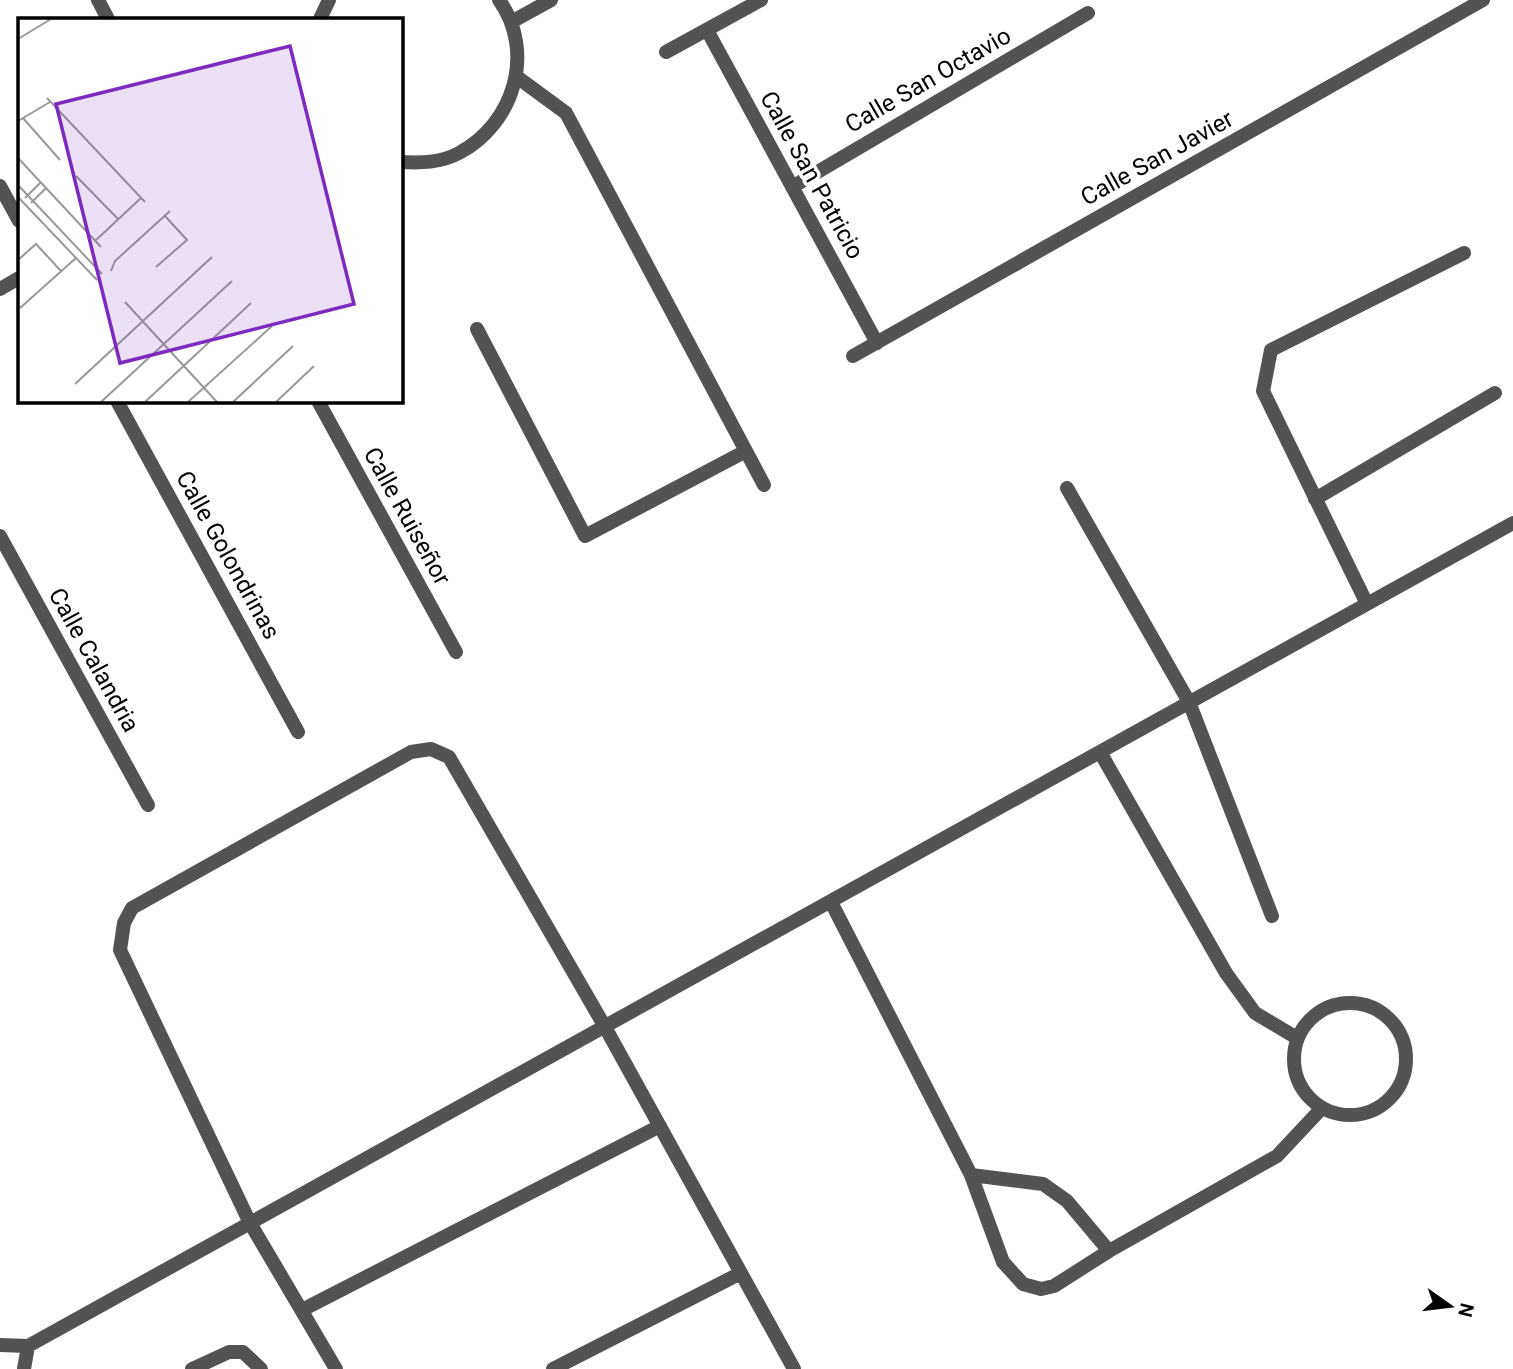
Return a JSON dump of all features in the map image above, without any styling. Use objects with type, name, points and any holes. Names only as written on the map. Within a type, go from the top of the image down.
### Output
[{"type":"street","points":[[97,0],[107,18]]},
{"type":"street","points":[[320,18],[329,0]]},
{"type":"street","points":[[402,162],[426,163],[458,154],[485,135],[506,109],[517,77],[518,44],[511,22],[499,0]]},
{"type":"street","points":[[511,22],[551,0]]},
{"type":"street","points":[[666,52],[761,0]]},
{"type":"street","name":"Calle San Javier","points":[[853,356],[1483,0]]},
{"type":"street","name":"Calle San Octavio","points":[[792,187],[1088,13]]},
{"type":"street","name":"Calle San Patricio","points":[[707,30],[877,343]]},
{"type":"street","points":[[517,77],[566,113],[764,485]]},
{"type":"street","points":[[0,186],[18,219]]},
{"type":"street","points":[[1367,604],[1263,391],[1272,350],[1464,253]]},
{"type":"street","points":[[0,289],[18,279]]},
{"type":"street","points":[[477,329],[585,536],[746,451]]},
{"type":"street","points":[[1315,499],[1495,393]]},
{"type":"street","name":"Calle Golondrinas","points":[[118,402],[298,732]]},
{"type":"street","name":"Calle Ruiseñor","points":[[319,402],[456,652]]},
{"type":"street","points":[[1067,488],[1189,702],[1272,916]]},
{"type":"street","points":[[0,1345],[29,1346],[1513,523]]},
{"type":"street","name":"Calle Calandria","points":[[0,536],[148,805]]},
{"type":"street","points":[[336,1369],[250,1223],[120,950],[124,923],[132,908],[411,752],[431,749],[449,757],[605,1027],[794,1369]]},
{"type":"street","points":[[1100,752],[1226,973],[1255,1013],[1297,1038]]},
{"type":"street","points":[[831,901],[971,1175],[1003,1262],[1023,1283],[1041,1289],[1054,1286],[1109,1251],[1277,1156],[1322,1108]]},
{"type":"street","points":[[1347,1003],[1371,1007],[1391,1020],[1405,1048],[1402,1080],[1382,1105],[1352,1116],[1322,1108],[1309,1099],[1294,1070],[1297,1038],[1317,1013],[1347,1003]]},
{"type":"street","points":[[302,1310],[660,1126]]},
{"type":"street","points":[[971,1175],[1043,1184],[1067,1201],[1109,1251]]},
{"type":"street","points":[[553,1369],[741,1273]]},
{"type":"street","points":[[24,1369],[29,1346]]},
{"type":"street","points":[[192,1369],[229,1352],[243,1352],[261,1369]]}]
